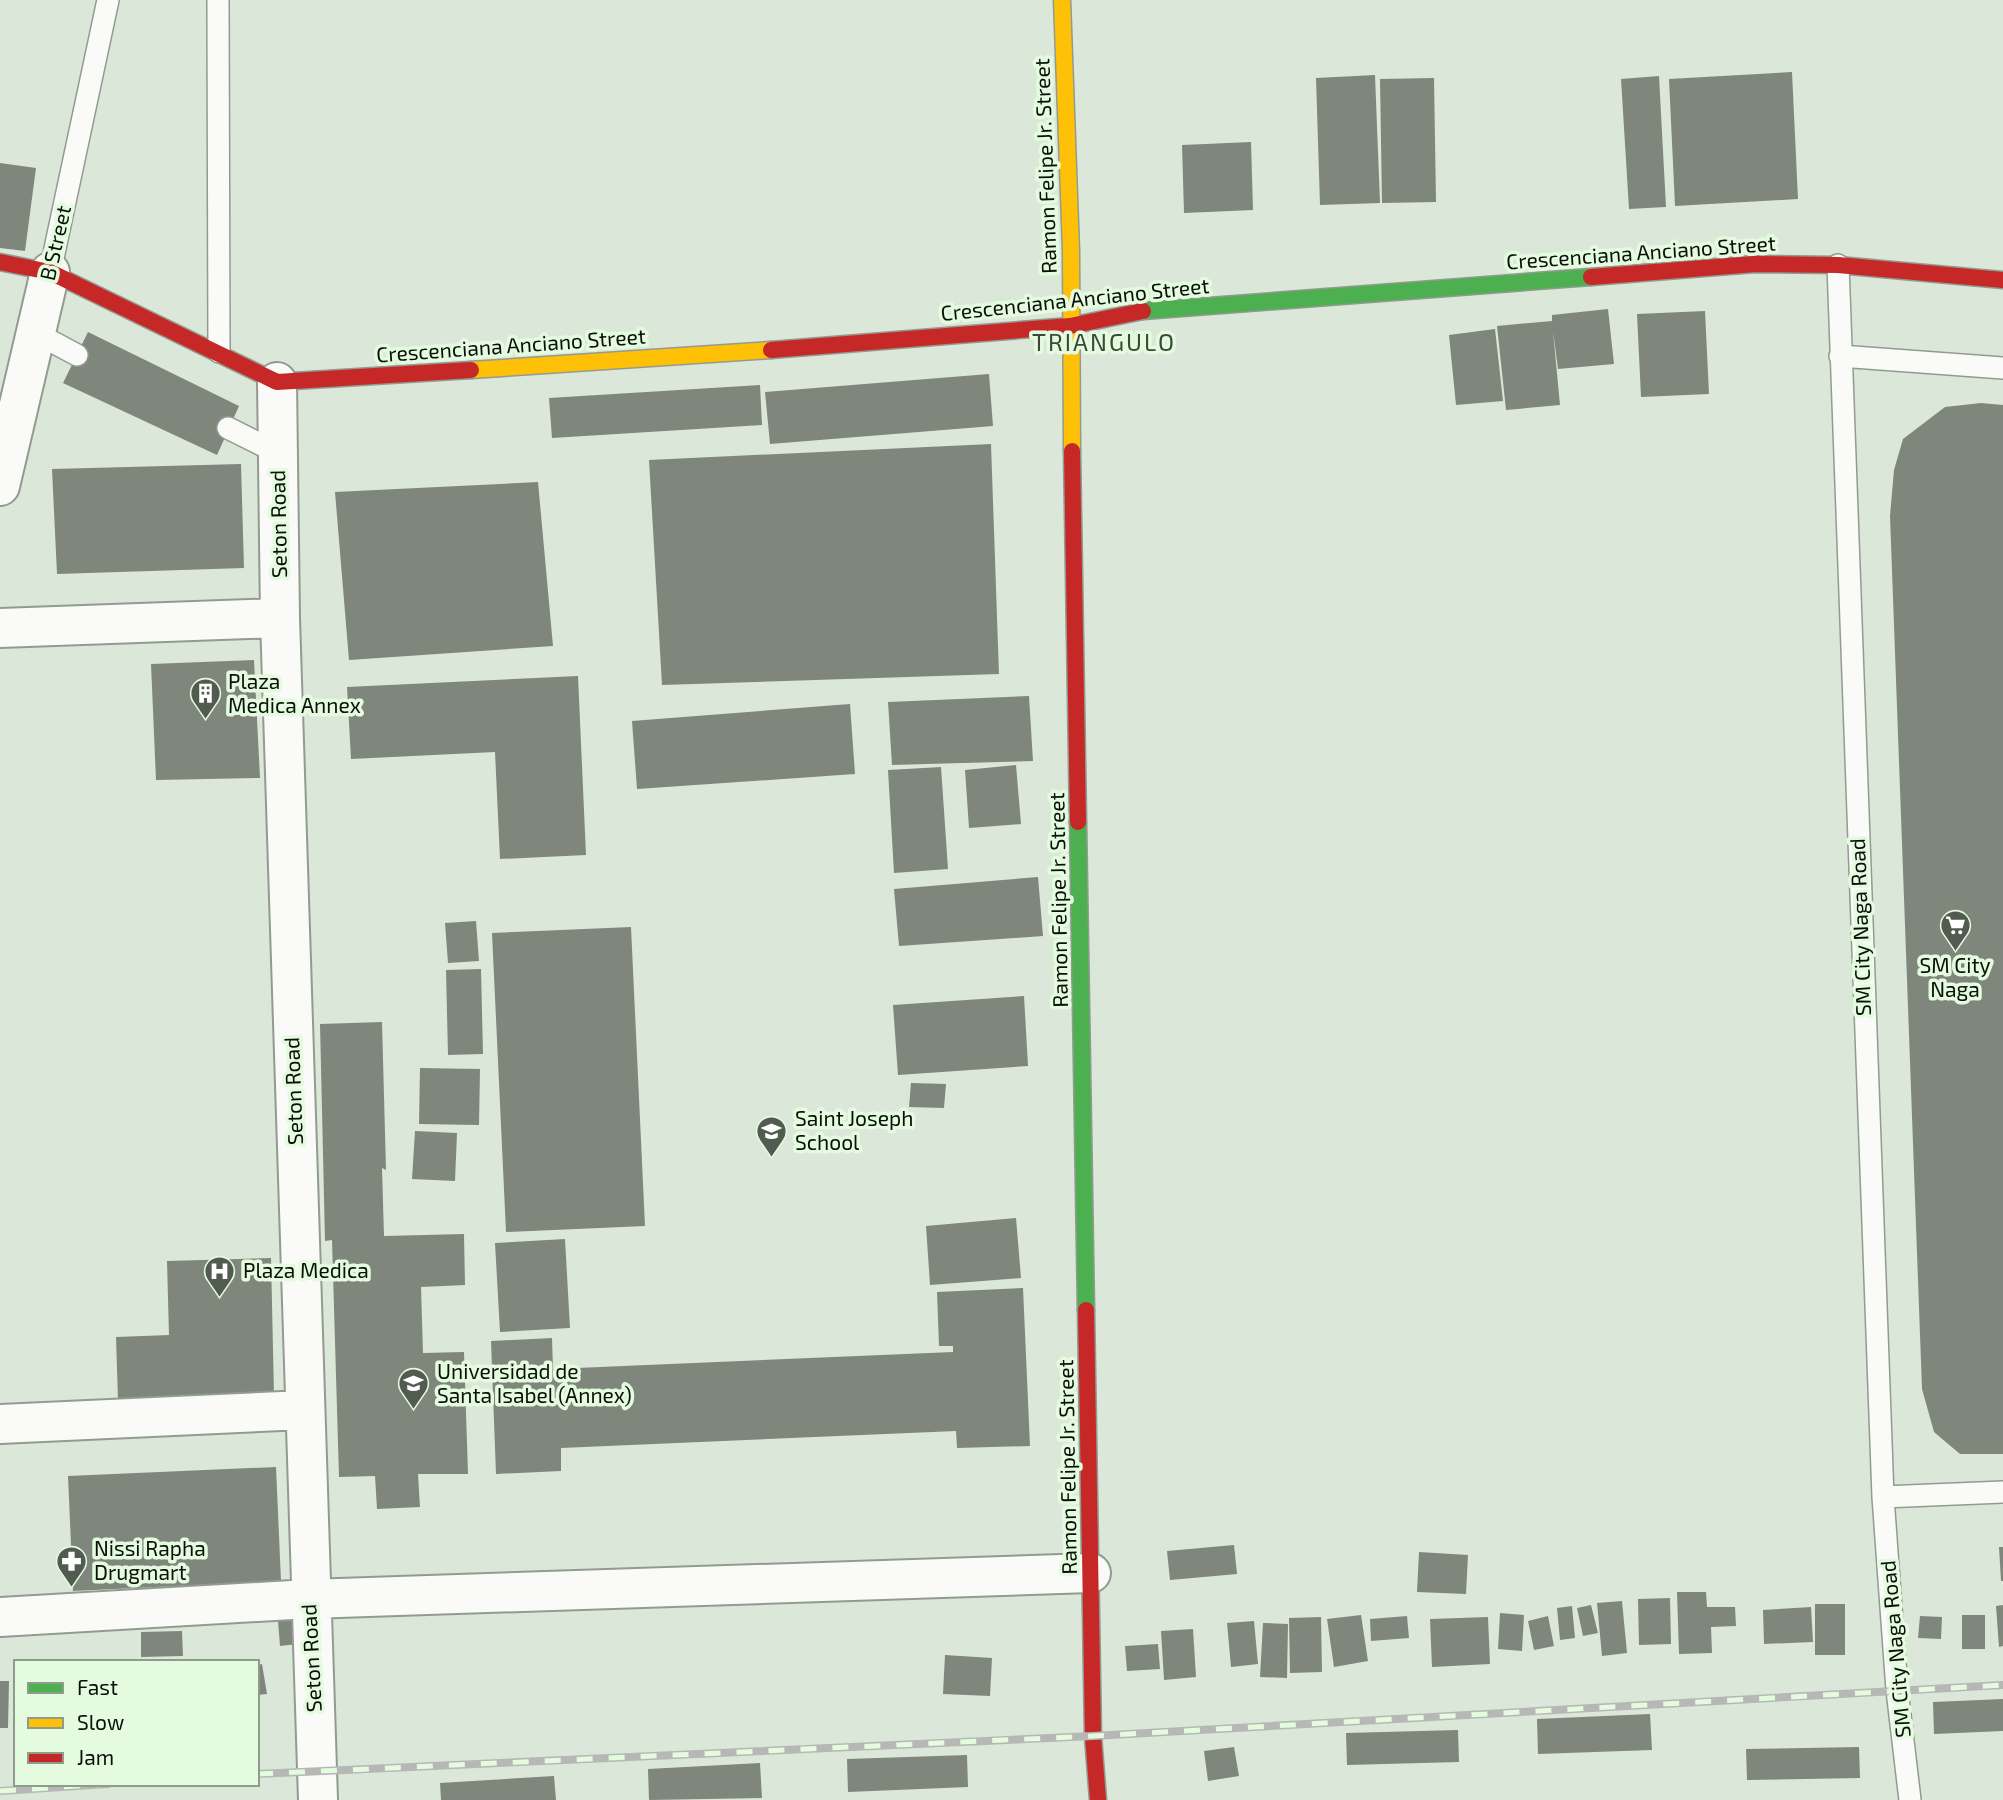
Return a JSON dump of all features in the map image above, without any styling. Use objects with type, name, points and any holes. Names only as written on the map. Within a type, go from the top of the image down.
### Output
[{"type":"street","name":"Ramon Felipe Jr. Street","points":[[1062,0],[1071,251],[1070,326],[1093,1736],[1098,1800]]},
{"type":"street","points":[[0,262],[50,272],[277,382]]},
{"type":"street","name":"Crescenciana Anciano Street","points":[[277,382],[748,352],[1070,326],[1138,311],[1755,264],[1838,265],[2003,280]]},
{"type":"street","name":"B Street","points":[[0,486],[50,272]]},
{"type":"street","name":"Seton Road","points":[[277,382],[280,618],[309,1599],[318,1800]]},
{"type":"street","points":[[0,628],[280,618]]},
{"type":"street","points":[[0,1424],[304,1410]]},
{"type":"street","points":[[0,1617],[309,1599],[1091,1573]]},
{"type":"lane","name":"B Street","points":[[50,272],[108,0]]},
{"type":"lane","points":[[218,0],[219,352]]},
{"type":"lane","name":"SM City Naga Road","points":[[1838,265],[1883,1497],[1898,1689],[1910,1800]]},
{"type":"lane","points":[[34,332],[77,355]]},
{"type":"lane","points":[[1840,356],[2003,368]]},
{"type":"lane","points":[[229,428],[278,453]]},
{"type":"lane","points":[[1883,1497],[2003,1492]]},
{"type":"building","points":[[1792,72],[1798,199],[1675,206],[1669,79]]},
{"type":"building","points":[[1375,75],[1380,203],[1320,205],[1316,78]]},
{"type":"building","points":[[1659,76],[1666,207],[1629,209],[1621,79]]},
{"type":"building","points":[[1434,78],[1436,202],[1382,203],[1380,79]]},
{"type":"building","points":[[1251,142],[1253,210],[1184,213],[1182,145]]},
{"type":"building","points":[[0,163],[36,168],[25,251],[0,248]]},
{"type":"building","points":[[1608,309],[1614,364],[1558,369],[1553,331],[1560,405],[1506,410],[1497,326],[1552,321],[1552,315]]},
{"type":"building","points":[[1705,311],[1709,394],[1641,397],[1637,314]]},
{"type":"building","points":[[1495,329],[1503,401],[1456,405],[1449,335]]},
{"type":"building","points":[[88,332],[239,406],[217,455],[63,383]]},
{"type":"building","points":[[989,374],[993,426],[770,444],[765,392]]},
{"type":"building","points":[[760,385],[762,425],[552,438],[549,398]]},
{"type":"building","name":"SM City Naga","points":[[1981,403],[2003,405],[2003,1454],[1960,1454],[1934,1432],[1922,1389],[1890,516],[1894,470],[1903,439],[1945,407]]},
{"type":"building","points":[[991,444],[999,674],[662,685],[649,460]]},
{"type":"building","points":[[241,464],[244,568],[57,574],[52,469]]},
{"type":"building","points":[[538,482],[553,646],[349,660],[335,492]]},
{"type":"building","name":"Plaza Medica Annex","points":[[254,660],[260,778],[156,780],[151,664]]},
{"type":"building","points":[[578,676],[586,855],[500,859],[495,752],[351,759],[347,687]]},
{"type":"building","points":[[1029,696],[1033,761],[892,765],[888,702]]},
{"type":"building","points":[[850,704],[855,774],[637,789],[632,721]]},
{"type":"building","points":[[1016,765],[1021,824],[969,828],[965,770]]},
{"type":"building","points":[[941,767],[948,869],[894,873],[888,770]]},
{"type":"building","points":[[1038,877],[1043,936],[899,946],[894,889]]},
{"type":"building","points":[[476,921],[479,961],[448,963],[445,923]]},
{"type":"building","points":[[631,927],[645,1226],[506,1232],[492,933]]},
{"type":"building","points":[[481,969],[483,1054],[448,1055],[446,970]]},
{"type":"building","points":[[1024,996],[1028,1066],[898,1075],[893,1005]]},
{"type":"building","points":[[382,1022],[386,1170],[382,1168],[384,1236],[464,1234],[465,1285],[421,1287],[423,1353],[464,1352],[468,1474],[418,1474],[420,1507],[377,1509],[375,1476],[339,1477],[332,1240],[325,1241],[320,1024]]},
{"type":"building","points":[[420,1068],[480,1069],[479,1125],[419,1124]]},
{"type":"building","points":[[911,1083],[946,1084],[944,1108],[909,1107]]},
{"type":"building","points":[[415,1131],[457,1133],[455,1181],[412,1179]]},
{"type":"building","points":[[1016,1218],[1021,1278],[930,1285],[926,1226]]},
{"type":"building","points":[[565,1239],[570,1328],[500,1332],[495,1243]]},
{"type":"building","name":"Plaza Medica","points":[[271,1258],[274,1395],[118,1400],[116,1337],[169,1335],[167,1261]]},
{"type":"building","points":[[1023,1288],[1030,1446],[957,1448],[956,1431],[561,1448],[561,1471],[496,1474],[491,1341],[552,1338],[553,1369],[953,1352],[953,1346],[939,1346],[937,1292]]},
{"type":"building","points":[[276,1467],[281,1581],[73,1591],[68,1476]]},
{"type":"building","points":[[1234,1545],[1237,1574],[1170,1580],[1167,1551]]},
{"type":"building","points":[[1999,1547],[2003,1547],[2003,1581],[2001,1581]]},
{"type":"building","points":[[1419,1552],[1468,1555],[1466,1594],[1417,1592]]},
{"type":"building","points":[[1677,1592],[1706,1592],[1707,1607],[1735,1607],[1736,1626],[1711,1627],[1712,1653],[1679,1654]]},
{"type":"building","points":[[1670,1598],[1671,1644],[1639,1645],[1638,1599]]},
{"type":"building","points":[[1622,1601],[1627,1653],[1602,1656],[1597,1603]]},
{"type":"building","points":[[1815,1604],[1845,1604],[1845,1655],[1815,1655]]},
{"type":"building","points":[[1591,1605],[1598,1633],[1583,1636],[1577,1608]]},
{"type":"building","points":[[2003,1605],[2003,1646],[1999,1647],[1996,1606]]},
{"type":"building","points":[[1572,1606],[1575,1638],[1560,1640],[1557,1608]]},
{"type":"building","points":[[1811,1607],[1813,1642],[1764,1644],[1763,1610]]},
{"type":"building","points":[[1500,1613],[1524,1615],[1522,1651],[1498,1649]]},
{"type":"building","points":[[1361,1615],[1368,1661],[1334,1667],[1327,1619]]},
{"type":"building","points":[[1962,1615],[1985,1615],[1985,1649],[1962,1649]]},
{"type":"building","points":[[1407,1616],[1409,1638],[1371,1641],[1370,1619]]},
{"type":"building","points":[[1548,1616],[1554,1646],[1534,1650],[1528,1621]]},
{"type":"building","points":[[1920,1616],[1942,1617],[1941,1639],[1918,1638]]},
{"type":"building","points":[[1321,1617],[1322,1672],[1290,1673],[1289,1618]]},
{"type":"building","points":[[1488,1617],[1490,1664],[1432,1667],[1430,1619]]},
{"type":"building","points":[[296,1620],[298,1644],[280,1646],[278,1621]]},
{"type":"building","points":[[1254,1621],[1258,1664],[1231,1667],[1227,1623]]},
{"type":"building","points":[[1263,1623],[1288,1624],[1287,1678],[1260,1677]]},
{"type":"building","points":[[1193,1629],[1196,1677],[1164,1680],[1161,1631]]},
{"type":"building","points":[[182,1631],[183,1656],[141,1657],[141,1632]]},
{"type":"building","points":[[1158,1644],[1160,1669],[1127,1671],[1125,1646]]},
{"type":"building","points":[[945,1655],[992,1658],[990,1696],[943,1694]]},
{"type":"building","points":[[262,1664],[267,1694],[259,1695],[259,1665]]},
{"type":"building","points":[[0,1681],[9,1681],[8,1728],[0,1728]]},
{"type":"building","points":[[2003,1699],[2003,1731],[1934,1734],[1933,1702]]},
{"type":"building","points":[[1650,1714],[1652,1750],[1538,1754],[1537,1719]]},
{"type":"building","points":[[1458,1730],[1459,1762],[1347,1765],[1346,1733]]},
{"type":"building","points":[[1234,1747],[1239,1776],[1208,1781],[1204,1751]]},
{"type":"building","points":[[1859,1747],[1860,1778],[1747,1780],[1746,1749]]},
{"type":"building","points":[[967,1755],[968,1787],[848,1792],[847,1759]]},
{"type":"building","points":[[760,1763],[762,1798],[649,1800],[648,1769]]},
{"type":"building","points":[[554,1776],[556,1800],[441,1800],[440,1783]]},
{"type":"railway","points":[[259,1774],[1093,1736],[2003,1685]]},
{"type":"railway","points":[[0,1791],[77,1786]]},
{"type":"traffic: fast","points":[[1143,311],[1591,277]]},
{"type":"traffic: fast","points":[[1078,822],[1086,1310]]},
{"type":"traffic: slow","points":[[1062,0],[1071,251],[1072,451]]},
{"type":"traffic: slow","points":[[471,370],[771,350]]},
{"type":"traffic: jam","points":[[0,262],[50,272],[277,382],[471,370]]},
{"type":"traffic: jam","points":[[1591,277],[1755,264],[1838,265],[2003,280]]},
{"type":"traffic: jam","points":[[771,350],[1070,326],[1143,311]]},
{"type":"traffic: jam","points":[[1072,451],[1078,822]]},
{"type":"traffic: jam","points":[[1086,1310],[1093,1736],[1098,1800]]},
{"type":"place","name":"Plaza Medica Annex","points":[[205,721]]},
{"type":"place","name":"SM City Naga","points":[[1955,953]]},
{"type":"place","name":"Saint Joseph School","points":[[772,1158]]},
{"type":"place","name":"Plaza Medica","points":[[220,1298]]},
{"type":"place","name":"Universidad de Santa Isabel (Annex)","points":[[414,1411]]},
{"type":"place","name":"Nissi Rapha Drugmart","points":[[71,1588]]},
{"type":"district","name":"TRIANGULO","points":[[1104,343]]}]
